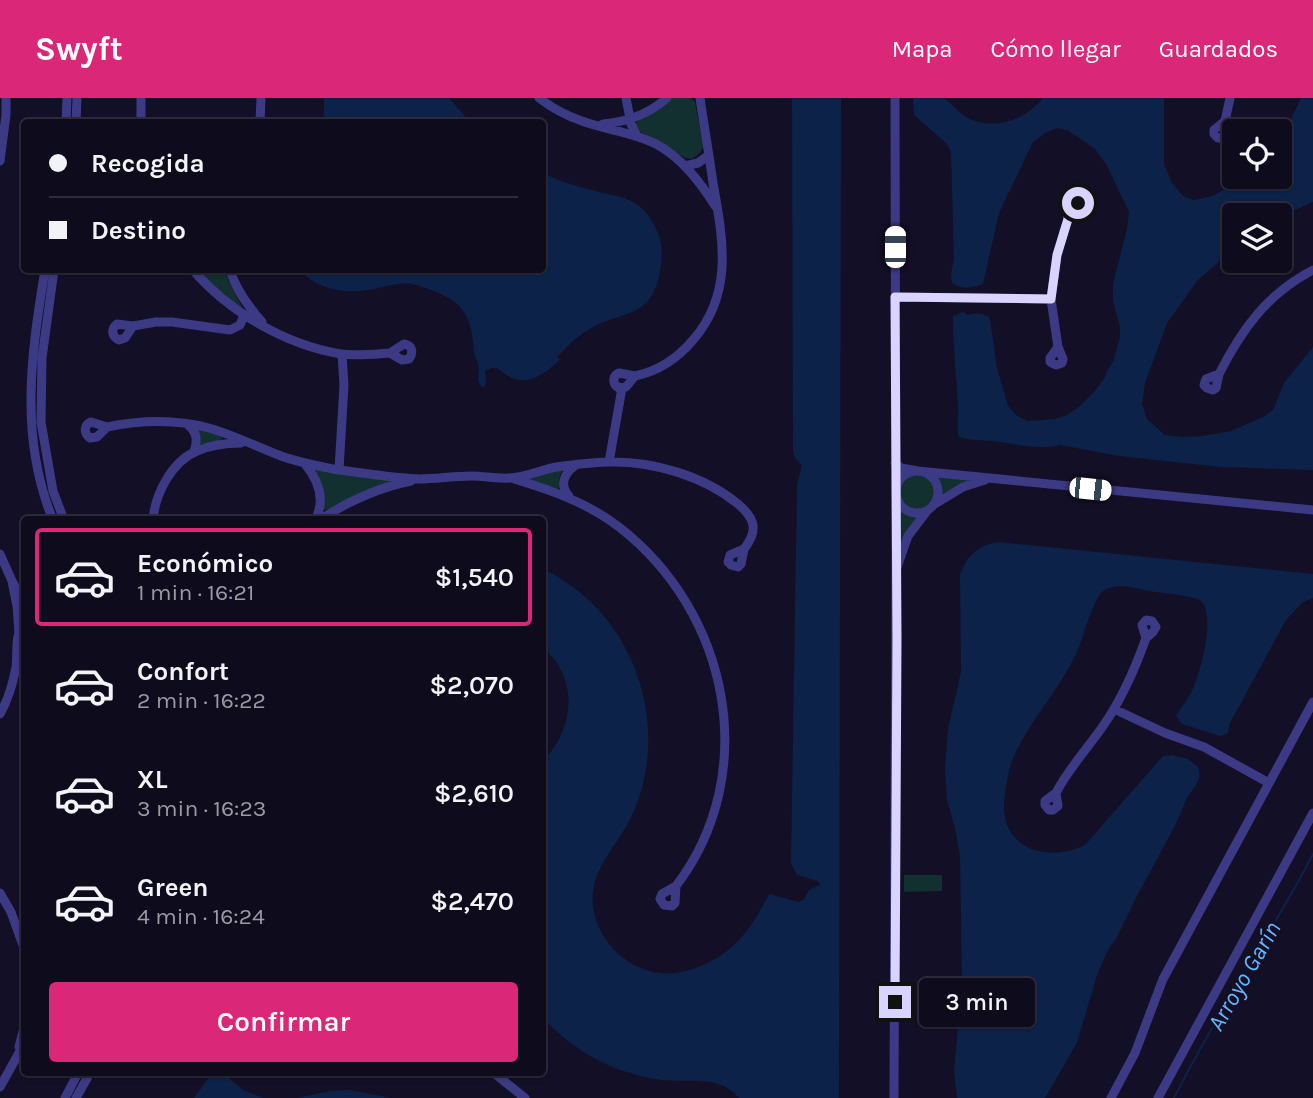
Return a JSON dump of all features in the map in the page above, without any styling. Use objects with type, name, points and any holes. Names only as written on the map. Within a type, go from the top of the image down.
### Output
[{"type":"street","points":[[0,161],[6,98]]},
{"type":"street","points":[[66,119],[67,98]]},
{"type":"street","points":[[76,119],[77,98]]},
{"type":"street","points":[[141,98],[141,119]]},
{"type":"street","points":[[260,119],[261,98]]},
{"type":"street","points":[[539,98],[560,112],[594,125],[637,136],[668,152],[685,166],[718,212]]},
{"type":"street","points":[[626,98],[637,136]]},
{"type":"street","points":[[594,125],[630,119],[649,112],[667,98]]},
{"type":"street","points":[[635,376],[622,388],[614,383],[615,375],[622,373],[635,376],[650,373],[675,358],[699,333],[710,316],[721,281],[723,262],[718,212],[700,98]]},
{"type":"street","points":[[894,1098],[895,98]]},
{"type":"street","points":[[1225,119],[1230,98]]},
{"type":"street","points":[[685,166],[698,163],[709,155]]},
{"type":"street","points":[[1058,347],[1051,299],[1057,255],[1069,215]]},
{"type":"street","points":[[1219,374],[1240,335],[1256,314],[1280,291],[1313,270]]},
{"type":"street","points":[[45,273],[32,353],[30,394],[36,463],[52,516]]},
{"type":"street","points":[[54,273],[42,358],[41,422],[53,491],[62,516]]},
{"type":"street","points":[[196,273],[244,316],[297,342],[342,354],[390,354]]},
{"type":"street","points":[[231,273],[239,293],[266,326]]},
{"type":"street","points":[[895,297],[1051,299]]},
{"type":"street","points":[[133,326],[172,322],[230,330],[240,325],[244,316]]},
{"type":"street","points":[[339,470],[344,385],[342,354]]},
{"type":"street","points":[[609,462],[622,388]]},
{"type":"street","points":[[107,427],[140,422],[185,423],[225,433],[304,464],[419,479]]},
{"type":"street","points":[[185,423],[193,429],[196,436],[194,452]]},
{"type":"street","points":[[154,516],[162,487],[171,473],[194,452],[225,443],[246,443]]},
{"type":"street","points":[[512,478],[554,468],[609,462],[676,472],[722,493],[750,517],[754,528],[744,549]]},
{"type":"street","points":[[304,464],[312,473],[320,493],[318,516]]},
{"type":"street","points":[[895,464],[918,471],[1313,510]]},
{"type":"street","points":[[570,498],[563,486],[564,478],[576,465]]},
{"type":"street","points":[[927,511],[912,513],[900,505],[896,491],[905,474],[918,471],[930,475],[937,485],[938,498],[935,504]]},
{"type":"street","points":[[325,516],[402,482],[474,476],[512,478],[570,498],[618,526],[658,562],[691,608],[714,663],[719,682],[725,742],[718,799],[710,824],[694,860],[676,886]]},
{"type":"street","points":[[896,570],[908,536],[935,504],[949,494],[976,482],[1000,479]]},
{"type":"street","points":[[0,554],[21,597]]},
{"type":"street","points":[[0,714],[12,685],[19,634],[12,580]]},
{"type":"street","points":[[19,634],[21,628]]},
{"type":"street","points":[[1056,793],[1114,709],[1146,638]]},
{"type":"street","points":[[1111,1098],[1135,1052],[1163,979],[1313,702]]},
{"type":"street","points":[[1114,709],[1211,751],[1269,783]]},
{"type":"street","points":[[1158,1098],[1313,813]]},
{"type":"street","points":[[0,893],[11,912],[21,940]]},
{"type":"street","points":[[15,1058],[21,1038]]},
{"type":"street","points":[[0,1087],[21,1049]]},
{"type":"street","points":[[65,1098],[76,1076]]},
{"type":"street","points":[[76,1098],[88,1076]]},
{"type":"street","points":[[498,1076],[525,1098]]},
{"type":"green space","points":[[671,98],[691,98],[695,102],[703,146],[701,152],[692,159],[685,158],[636,128],[638,120]]},
{"type":"green space","points":[[200,273],[226,273],[242,307],[239,309]]},
{"type":"green space","points":[[199,429],[223,437],[221,440],[198,444]]},
{"type":"green space","points":[[315,468],[389,479],[389,482],[324,510]]},
{"type":"green space","points":[[560,469],[562,471],[558,489],[529,480],[528,477]]},
{"type":"green space","points":[[916,473],[928,479],[934,491],[928,503],[916,509],[904,503],[898,491],[904,479]]},
{"type":"green space","points":[[935,475],[975,478],[942,494]]},
{"type":"green space","points":[[898,509],[907,515],[917,516],[899,549]]},
{"type":"green space","points":[[904,875],[942,875],[942,891],[904,892]]},
{"type":"water","points":[[324,98],[449,98],[467,119],[324,119]]},
{"type":"water","points":[[792,98],[841,98],[839,1098],[739,1098],[723,1085],[703,1081],[658,1080],[617,1069],[583,1052],[546,1022],[546,757],[561,734],[568,704],[563,674],[546,651],[546,571],[574,588],[600,612],[621,640],[636,672],[645,706],[648,741],[645,776],[634,811],[595,880],[593,907],[597,923],[614,949],[639,967],[670,973],[686,971],[708,963],[736,943],[769,894],[798,902],[804,900],[809,890],[820,885],[818,881],[797,875],[791,863],[797,484],[802,465],[795,458]]},
{"type":"water","points":[[913,98],[942,98],[968,118],[978,122],[999,123],[1028,112],[1043,98],[1164,98],[1164,164],[1172,183],[1183,196],[1194,200],[1226,189],[1292,189],[1291,119],[1301,98],[1313,98],[1313,202],[1292,211],[1292,203],[1222,203],[1222,259],[1198,280],[1167,323],[1145,383],[1142,404],[1147,419],[1165,435],[1202,436],[1231,431],[1273,410],[1284,383],[1313,347],[1313,470],[1221,467],[1119,456],[1060,445],[1035,447],[959,437],[953,316],[963,312],[968,315],[983,314],[990,319],[997,368],[1008,406],[1017,416],[1028,421],[1055,419],[1067,415],[1080,406],[1104,379],[1113,362],[1120,337],[1113,301],[1113,284],[1129,212],[1106,164],[1095,149],[1069,131],[1057,128],[1045,133],[1033,142],[999,213],[983,284],[960,287],[952,283],[951,274],[954,259],[951,152],[946,143],[914,115]]},
{"type":"water","points":[[546,174],[563,182],[635,203],[644,210],[654,225],[662,254],[656,287],[642,306],[586,332],[557,357],[560,359],[555,364],[537,377],[517,380],[493,368],[485,371],[484,387],[478,380],[479,367],[468,319],[452,300],[411,284],[395,284],[359,291],[340,290],[322,286],[302,273],[546,273]]},
{"type":"water","points":[[999,542],[1313,574],[1313,598],[1303,602],[1286,620],[1230,723],[1228,733],[1220,736],[1182,724],[1176,715],[1191,692],[1203,657],[1207,618],[1201,601],[1180,595],[1116,587],[1103,591],[1100,595],[1069,668],[1020,744],[1009,772],[1004,801],[1006,822],[1018,840],[1038,851],[1062,852],[1085,845],[1163,756],[1188,759],[1198,767],[1200,776],[1108,950],[1097,975],[1077,1043],[1045,1098],[957,1098],[954,1071],[962,979],[960,856],[947,800],[945,767],[948,729],[961,672],[960,576],[965,563],[974,553],[985,545]]},
{"type":"water","points":[[210,1076],[227,1076],[243,1090],[264,1098],[194,1098]]},
{"type":"water","points":[[349,1090],[392,1098],[297,1098],[330,1091]]},
{"type":"waterway","name":"Arroyo Garín","points":[[1174,1098],[1313,854]]},
{"type":"route","points":[[895,1002],[895,297],[1051,299],[1057,255],[1069,215],[1065,200],[1072,196],[1078,203]]}]
